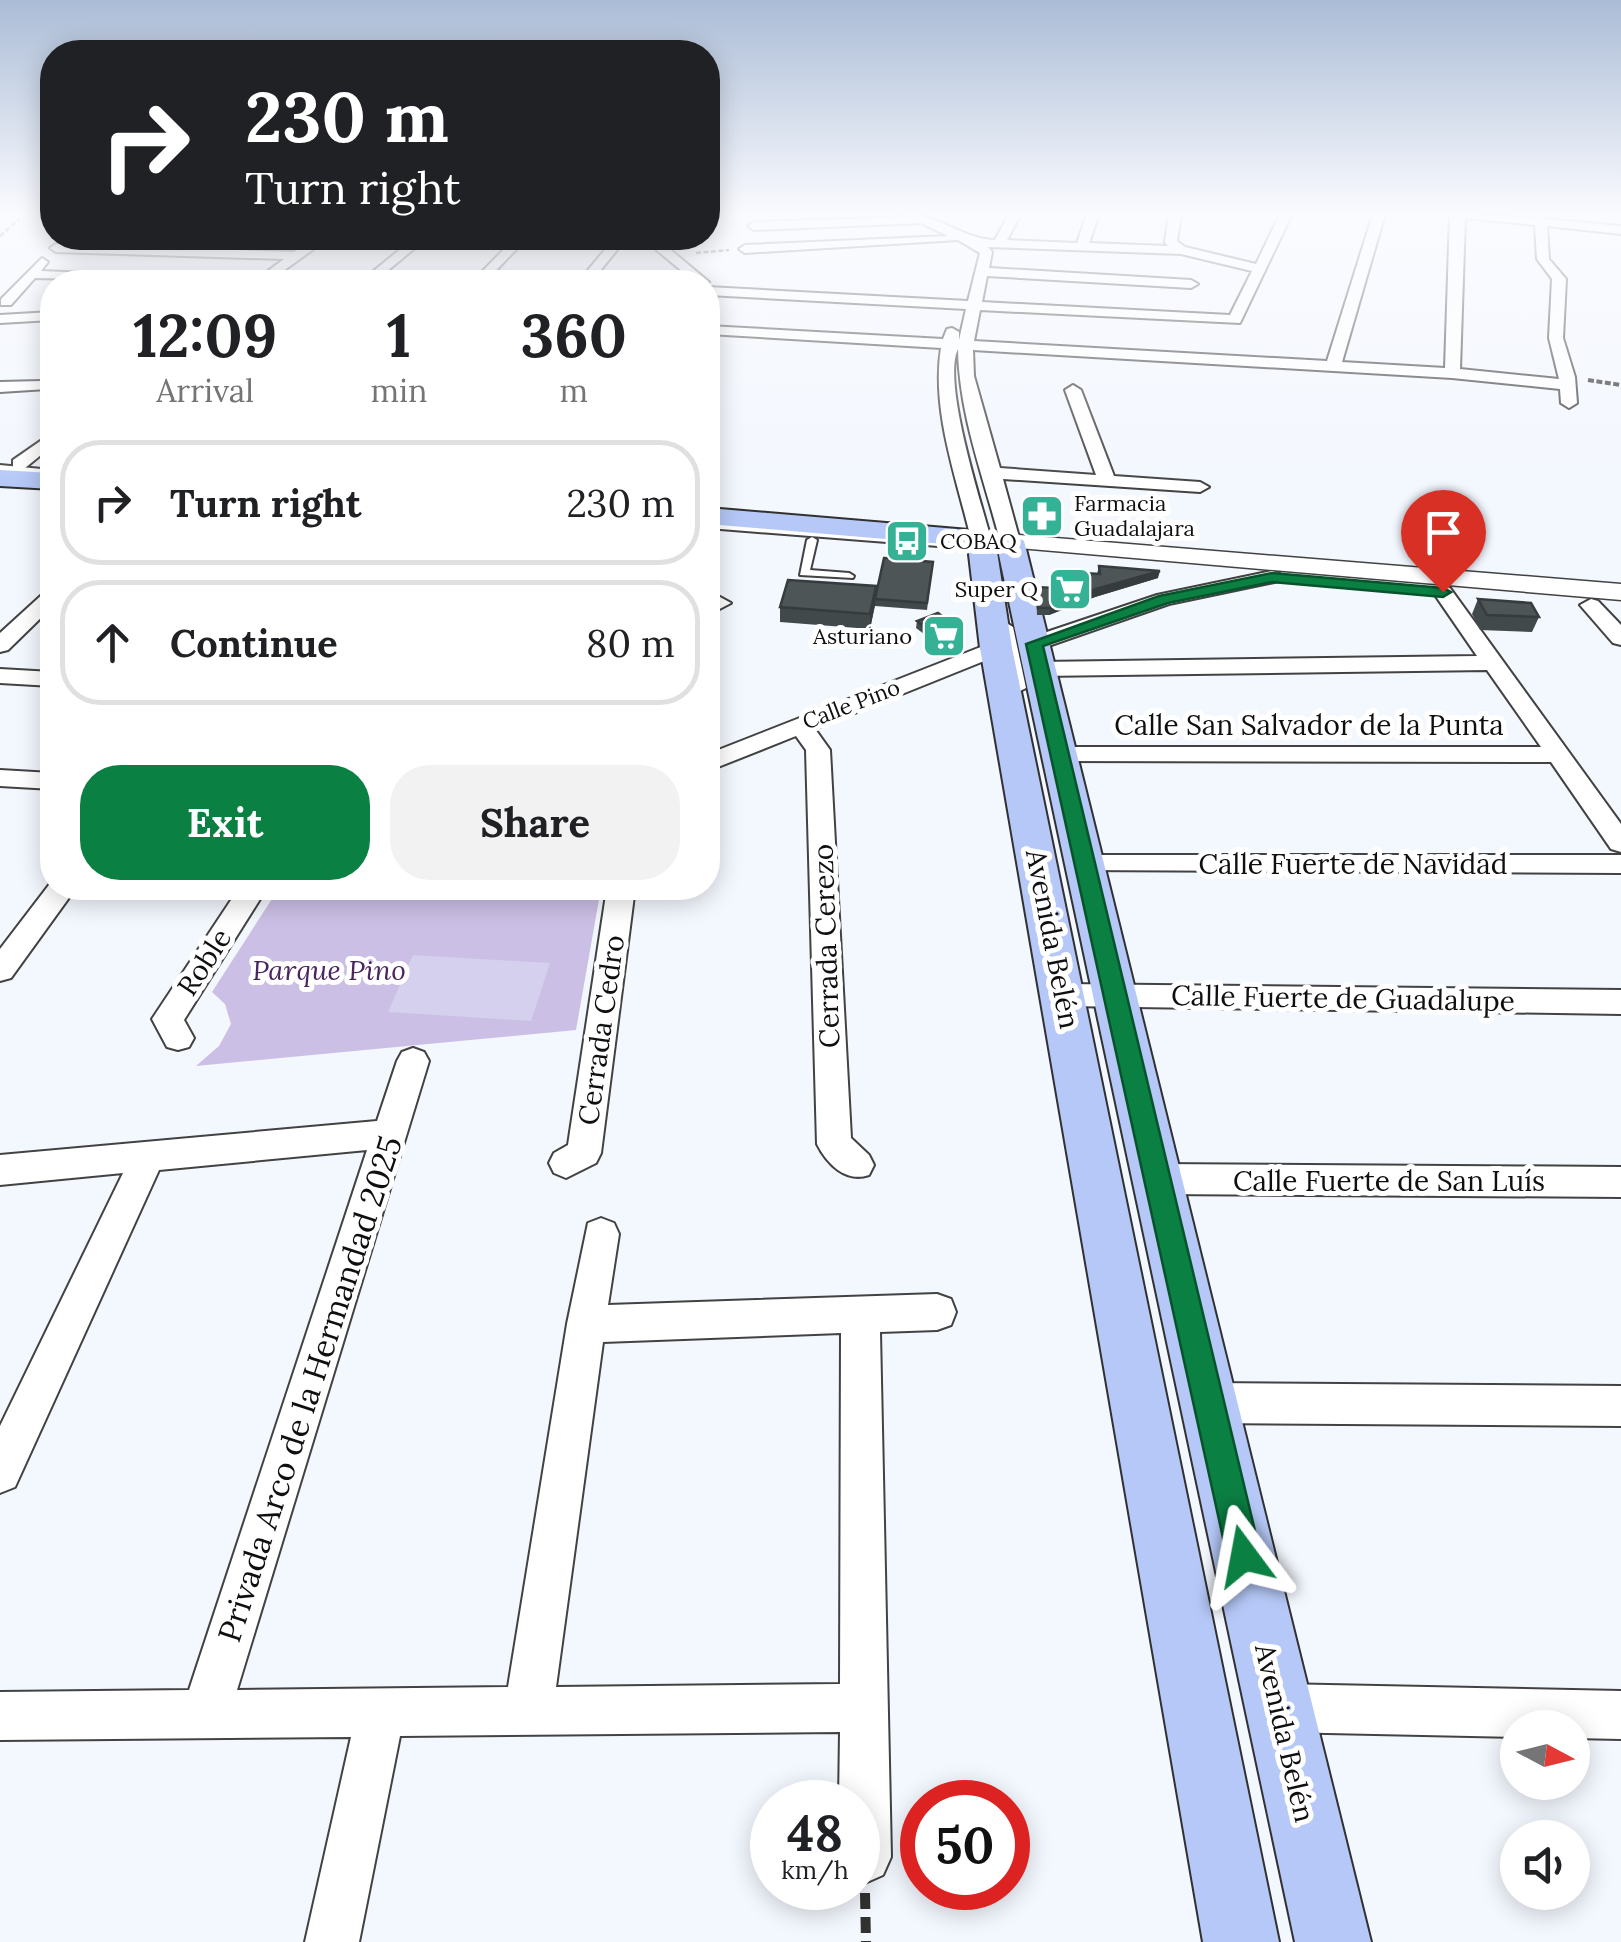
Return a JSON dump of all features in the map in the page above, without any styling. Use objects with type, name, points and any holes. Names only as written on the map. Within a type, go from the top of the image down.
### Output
[{"type":"main road","points":[[720,524],[993,549]]},
{"type":"main road","points":[[720,525],[812,540],[993,549]]},
{"type":"main road","name":"Avenida Belén","points":[[993,549],[1059,754],[1084,864],[1090,1002],[1157,1179],[1200,1411],[1279,1708],[1334,1942]]},
{"type":"main road","name":"Avenida Belén","points":[[1024,654],[1090,1002],[1242,1942]]},
{"type":"street","name":"Avenida Belén","points":[[970,305],[944,378],[993,549]]},
{"type":"street","points":[[980,305],[1234,320],[1242,305]]},
{"type":"street","points":[[1333,366],[1352,305]]},
{"type":"street","points":[[1452,373],[1455,305]]},
{"type":"street","points":[[1558,305],[1556,338],[1569,404]]},
{"type":"street","points":[[0,319],[40,317]]},
{"type":"street","points":[[720,331],[1452,373],[1567,385]]},
{"type":"street","name":"Avenida Belén","points":[[956,347],[989,473],[993,549]]},
{"type":"street","points":[[0,388],[40,386]]},
{"type":"street","points":[[1074,390],[1107,481]]},
{"type":"street","points":[[19,471],[40,450]]},
{"type":"street","points":[[989,473],[1200,487]]},
{"type":"street","points":[[993,549],[1272,578],[1621,607]]},
{"type":"street","points":[[993,549],[1621,592]]},
{"type":"street","name":"Calle Pino","points":[[720,758],[800,724],[1024,654],[1164,600],[1272,578]]},
{"type":"street","points":[[1443,592],[1621,843]]},
{"type":"street","points":[[1591,605],[1621,638]]},
{"type":"street","points":[[0,645],[40,607]]},
{"type":"street","points":[[1024,654],[1494,663]]},
{"type":"street","points":[[0,676],[40,678]]},
{"type":"street","name":"Cerrada Cerezo","points":[[800,724],[818,750],[834,1144],[857,1165]]},
{"type":"street","name":"Calle San Salvador de la Punta","points":[[1059,754],[1559,755]]},
{"type":"street","points":[[0,778],[40,780]]},
{"type":"street","name":"Calle Fuerte de Navidad","points":[[1084,864],[1621,864]]},
{"type":"street","points":[[0,970],[53,900]]},
{"type":"street","name":"Roble","points":[[178,1038],[168,1019],[245,900]]},
{"type":"street","name":"Cerrada Cedro","points":[[566,1164],[584,1153],[620,900]]},
{"type":"street","name":"Calle Fuerte de Guadalupe","points":[[1090,1002],[1621,1002]]},
{"type":"street","name":"Privada Arco de la Hermandad 2025","points":[[205,1716],[413,1061]]},
{"type":"street","points":[[8,1170],[392,1134]]},
{"type":"street","points":[[0,1472],[148,1157]]},
{"type":"street","name":"Calle Fuerte de San Luís","points":[[1157,1179],[1621,1182]]},
{"type":"street","points":[[528,1714],[601,1234]]},
{"type":"street","points":[[586,1324],[937,1312]]},
{"type":"street","points":[[860,1314],[863,1780]]},
{"type":"street","points":[[1200,1411],[1621,1406]]},
{"type":"street","points":[[0,1716],[862,1708]]},
{"type":"street","points":[[1279,1708],[1621,1715]]},
{"type":"street","points":[[332,1942],[381,1711]]},
{"type":"lane","points":[[812,540],[804,573],[849,576]]},
{"type":"lane","points":[[993,549],[1090,1002],[1200,1411]]},
{"type":"green space","name":"Parque Pino","points":[[271,900],[599,900],[576,1030],[196,1066],[219,1046],[231,1024],[225,1004],[212,992]]},
{"type":"shaded area","points":[[413,955],[550,963],[531,1021],[388,1012]]},
{"type":"building","points":[[884,558],[933,562],[927,603],[875,599]]},
{"type":"building","points":[[1099,566],[1160,571],[1096,589],[1051,608],[1038,608],[1036,587],[1055,588],[1051,579],[1066,572],[1100,574]]},
{"type":"building","points":[[788,580],[876,586],[870,614],[780,607]]},
{"type":"building","points":[[1478,599],[1531,603],[1539,617],[1487,615]]},
{"type":"building","points":[[938,613],[959,629],[941,639],[917,621]]},
{"type":"place","name":"Farmacia Guadalajara","points":[[1042,516]]},
{"type":"place","name":"COBAQ","points":[[907,541]]},
{"type":"place","name":"Super Q","points":[[1070,589]]},
{"type":"place","name":"Asturiano","points":[[944,636]]},
{"type":"route","points":[[1244,1556],[1034,644],[1164,600],[1272,578],[1443,592]]}]
